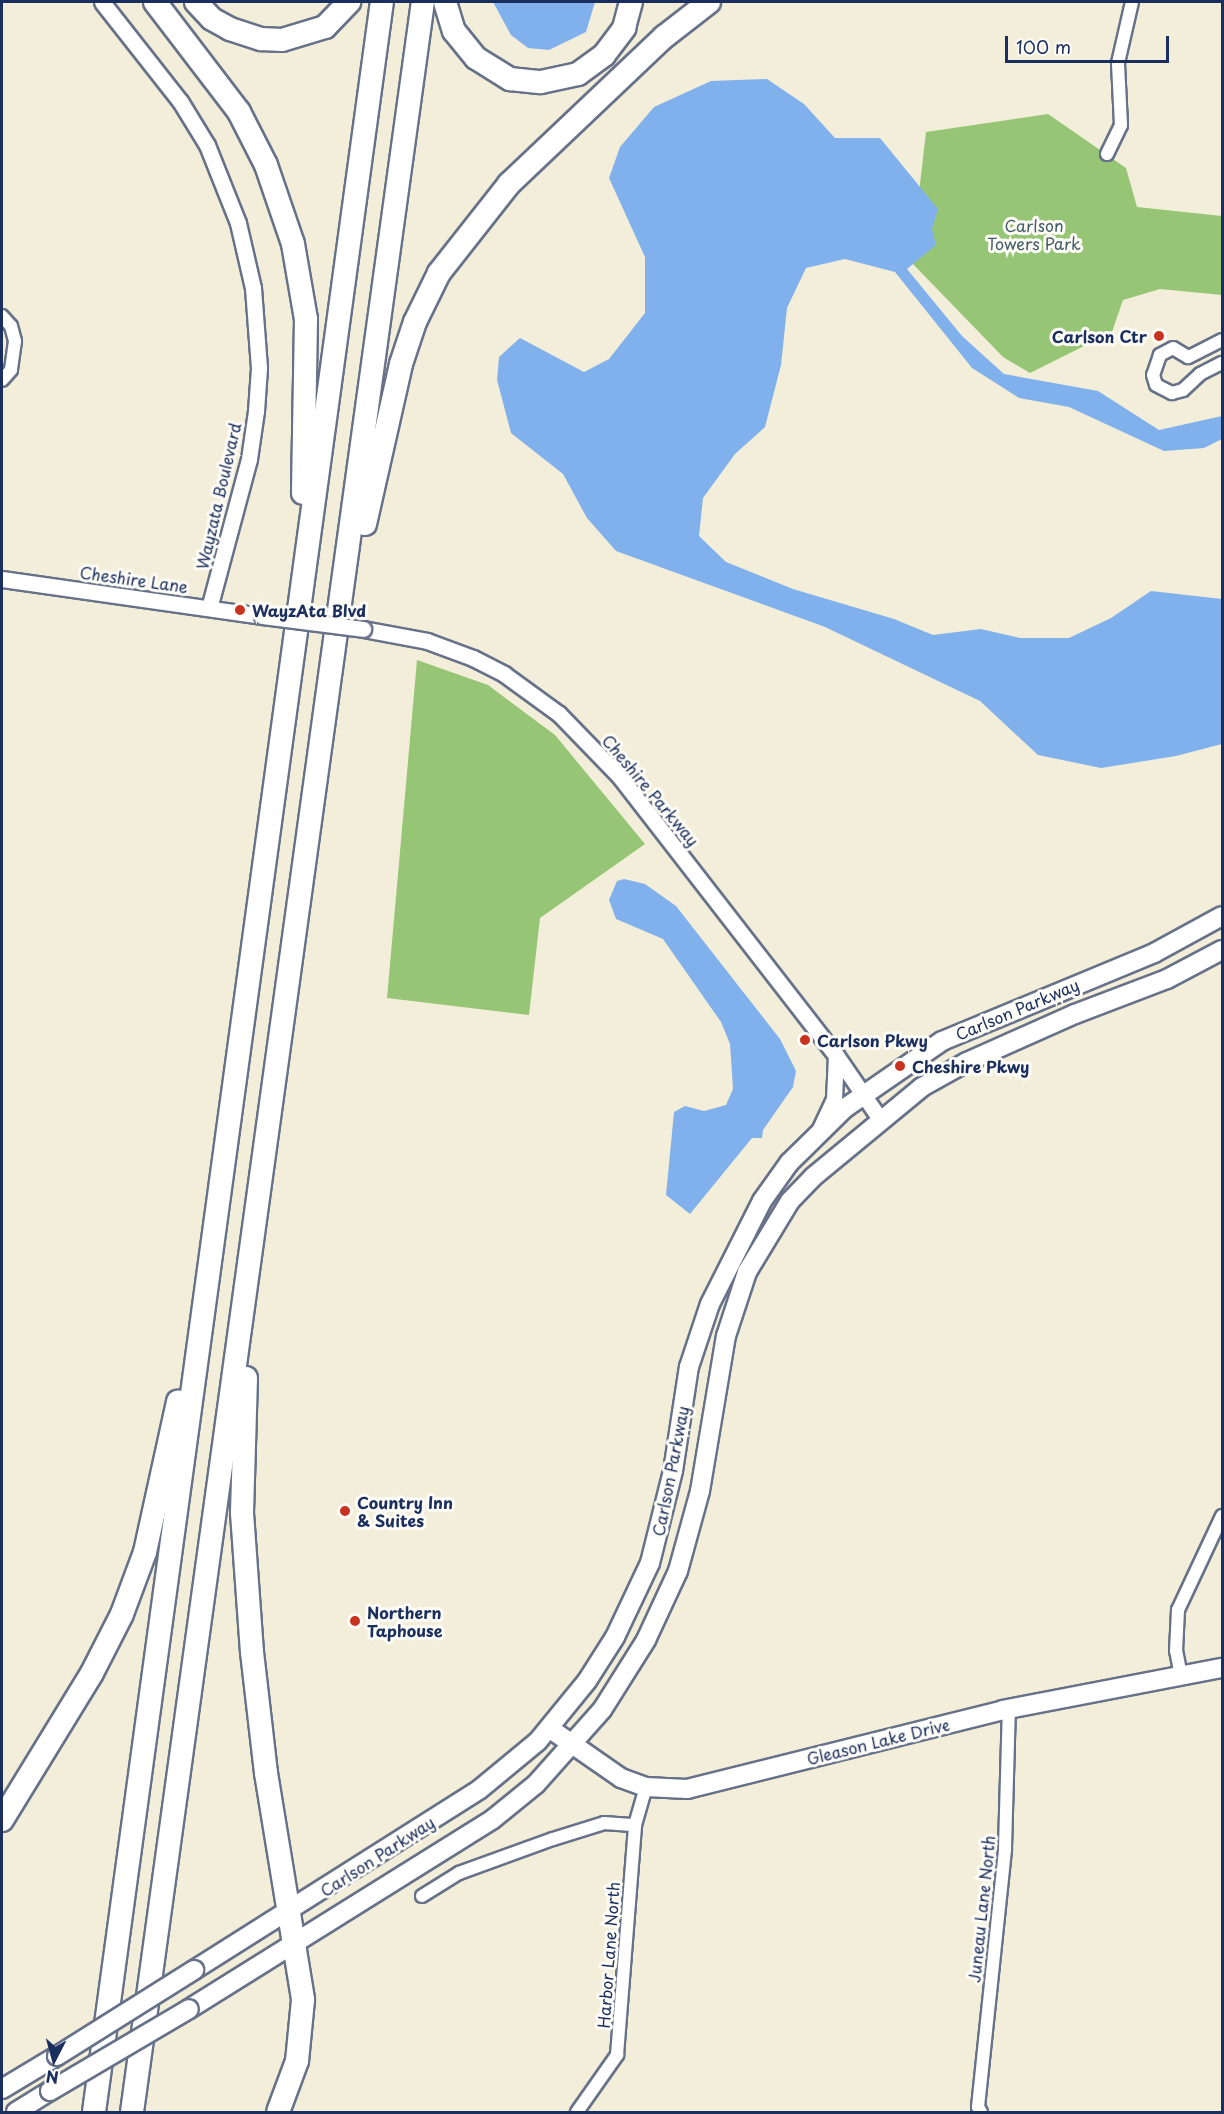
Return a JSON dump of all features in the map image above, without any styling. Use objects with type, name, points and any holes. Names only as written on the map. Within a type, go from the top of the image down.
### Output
[{"type":"highway","points":[[155,2],[244,121],[266,165],[293,244],[302,286],[307,344],[300,600]]},
{"type":"highway","points":[[196,2],[212,19],[230,29],[261,39],[282,40],[325,27],[349,2]]},
{"type":"highway","points":[[94,2112],[382,2]]},
{"type":"highway","points":[[132,2112],[423,2]]},
{"type":"highway","points":[[446,2],[454,31],[476,58],[510,79],[541,82],[578,74],[604,55],[624,28],[631,2]]},
{"type":"highway","points":[[342,590],[363,535],[401,364],[415,322],[439,273],[509,184],[664,37],[709,2]]},
{"type":"highway","points":[[255,1226],[242,1513],[260,1723],[296,1945],[302,2028],[297,2061],[278,2112]]},
{"type":"highway","points":[[2,1820],[106,1649],[137,1575],[164,1467],[213,1227]]},
{"type":"main road","name":"Carlson Parkway","points":[[2,2089],[291,1912],[480,1789],[549,1728],[587,1681],[615,1637],[650,1563],[673,1471],[690,1367],[721,1277],[767,1192],[817,1136],[863,1094],[942,1041],[1154,953],[1222,916]]},
{"type":"main road","name":"Carlson Parkway","points":[[16,2112],[296,1945],[493,1819],[536,1784],[602,1710],[635,1659],[678,1571],[700,1491],[726,1336],[747,1272],[790,1202],[840,1151],[922,1088],[994,1048],[1167,979],[1222,950]]},
{"type":"main road","name":"Gleason Lake Drive","points":[[549,1728],[621,1778],[646,1787],[671,1789],[705,1785],[1009,1708],[1222,1668]]},
{"type":"street","name":"Wayzata Boulevard","points":[[102,2],[180,101],[207,145],[238,223],[253,288],[259,368],[256,411],[249,459],[209,608]]},
{"type":"street","points":[[1107,154],[1121,125],[1118,63],[1132,2]]},
{"type":"street","points":[[2,316],[11,326],[15,341],[11,370],[2,381]]},
{"type":"street","points":[[1188,357],[1222,339]]},
{"type":"street","points":[[1200,374],[1188,357],[1173,348],[1160,355],[1154,364],[1156,385],[1172,393],[1183,390],[1200,374],[1222,363]]},
{"type":"street","name":"Cheshire Lane","points":[[2,579],[262,616]]},
{"type":"street","name":"Cheshire Parkway","points":[[262,616],[363,629],[426,641],[473,658],[504,674],[559,714],[620,777],[836,1055],[880,1119]]},
{"type":"street","points":[[817,1136],[834,1099],[836,1055]]},
{"type":"street","points":[[1181,1676],[1176,1651],[1178,1610],[1222,1516]]},
{"type":"street","name":"Juneau Lane North","points":[[981,2112],[978,2107],[1005,1848],[1009,1708]]},
{"type":"street","name":"Harbor Lane North","points":[[574,2112],[617,2055],[635,1825],[646,1787]]},
{"type":"street","points":[[422,1896],[453,1876],[553,1839],[604,1823],[635,1825]]},
{"type":"green space","name":"Carlson Towers Park","points":[[1048,114],[1126,168],[1137,207],[1222,216],[1222,295],[1160,289],[1123,300],[1112,332],[1030,373],[1003,357],[911,262],[926,132]]},
{"type":"green space","points":[[417,660],[488,685],[555,735],[645,844],[540,918],[529,1015],[387,998]]},
{"type":"water","points":[[493,2],[595,2],[586,32],[549,50],[528,48],[511,35]]},
{"type":"water","points":[[767,79],[804,104],[835,138],[880,138],[938,209],[932,229],[936,245],[907,269],[962,336],[1004,374],[1098,391],[1159,430],[1222,416],[1222,439],[1204,448],[1164,451],[1069,407],[1019,398],[972,368],[895,272],[845,259],[806,268],[787,308],[781,365],[765,427],[735,454],[703,498],[699,536],[726,562],[793,589],[894,619],[933,635],[981,629],[1020,638],[1069,638],[1111,618],[1151,591],[1222,599],[1222,744],[1176,756],[1101,768],[1038,755],[980,701],[825,627],[616,551],[587,518],[563,474],[511,433],[497,380],[499,357],[520,338],[584,372],[609,359],[645,313],[645,257],[609,178],[620,147],[654,107],[711,81]]},
{"type":"water","points":[[624,879],[645,884],[676,906],[780,1039],[796,1071],[793,1087],[763,1130],[762,1138],[752,1138],[690,1214],[666,1195],[674,1112],[685,1106],[704,1111],[726,1105],[733,1089],[730,1044],[721,1022],[663,939],[616,919],[609,900],[617,881]]},
{"type":"place","name":"Carlson Ctr","points":[[1159,336]]},
{"type":"place","name":"WayzAta Blvd","points":[[240,610]]},
{"type":"place","name":"Carlson Pkwy","points":[[805,1040]]},
{"type":"place","name":"Cheshire Pkwy","points":[[900,1066]]},
{"type":"place","name":"Country Inn & Suites","points":[[345,1511]]},
{"type":"place","name":"Northern Taphouse","points":[[355,1621]]}]
